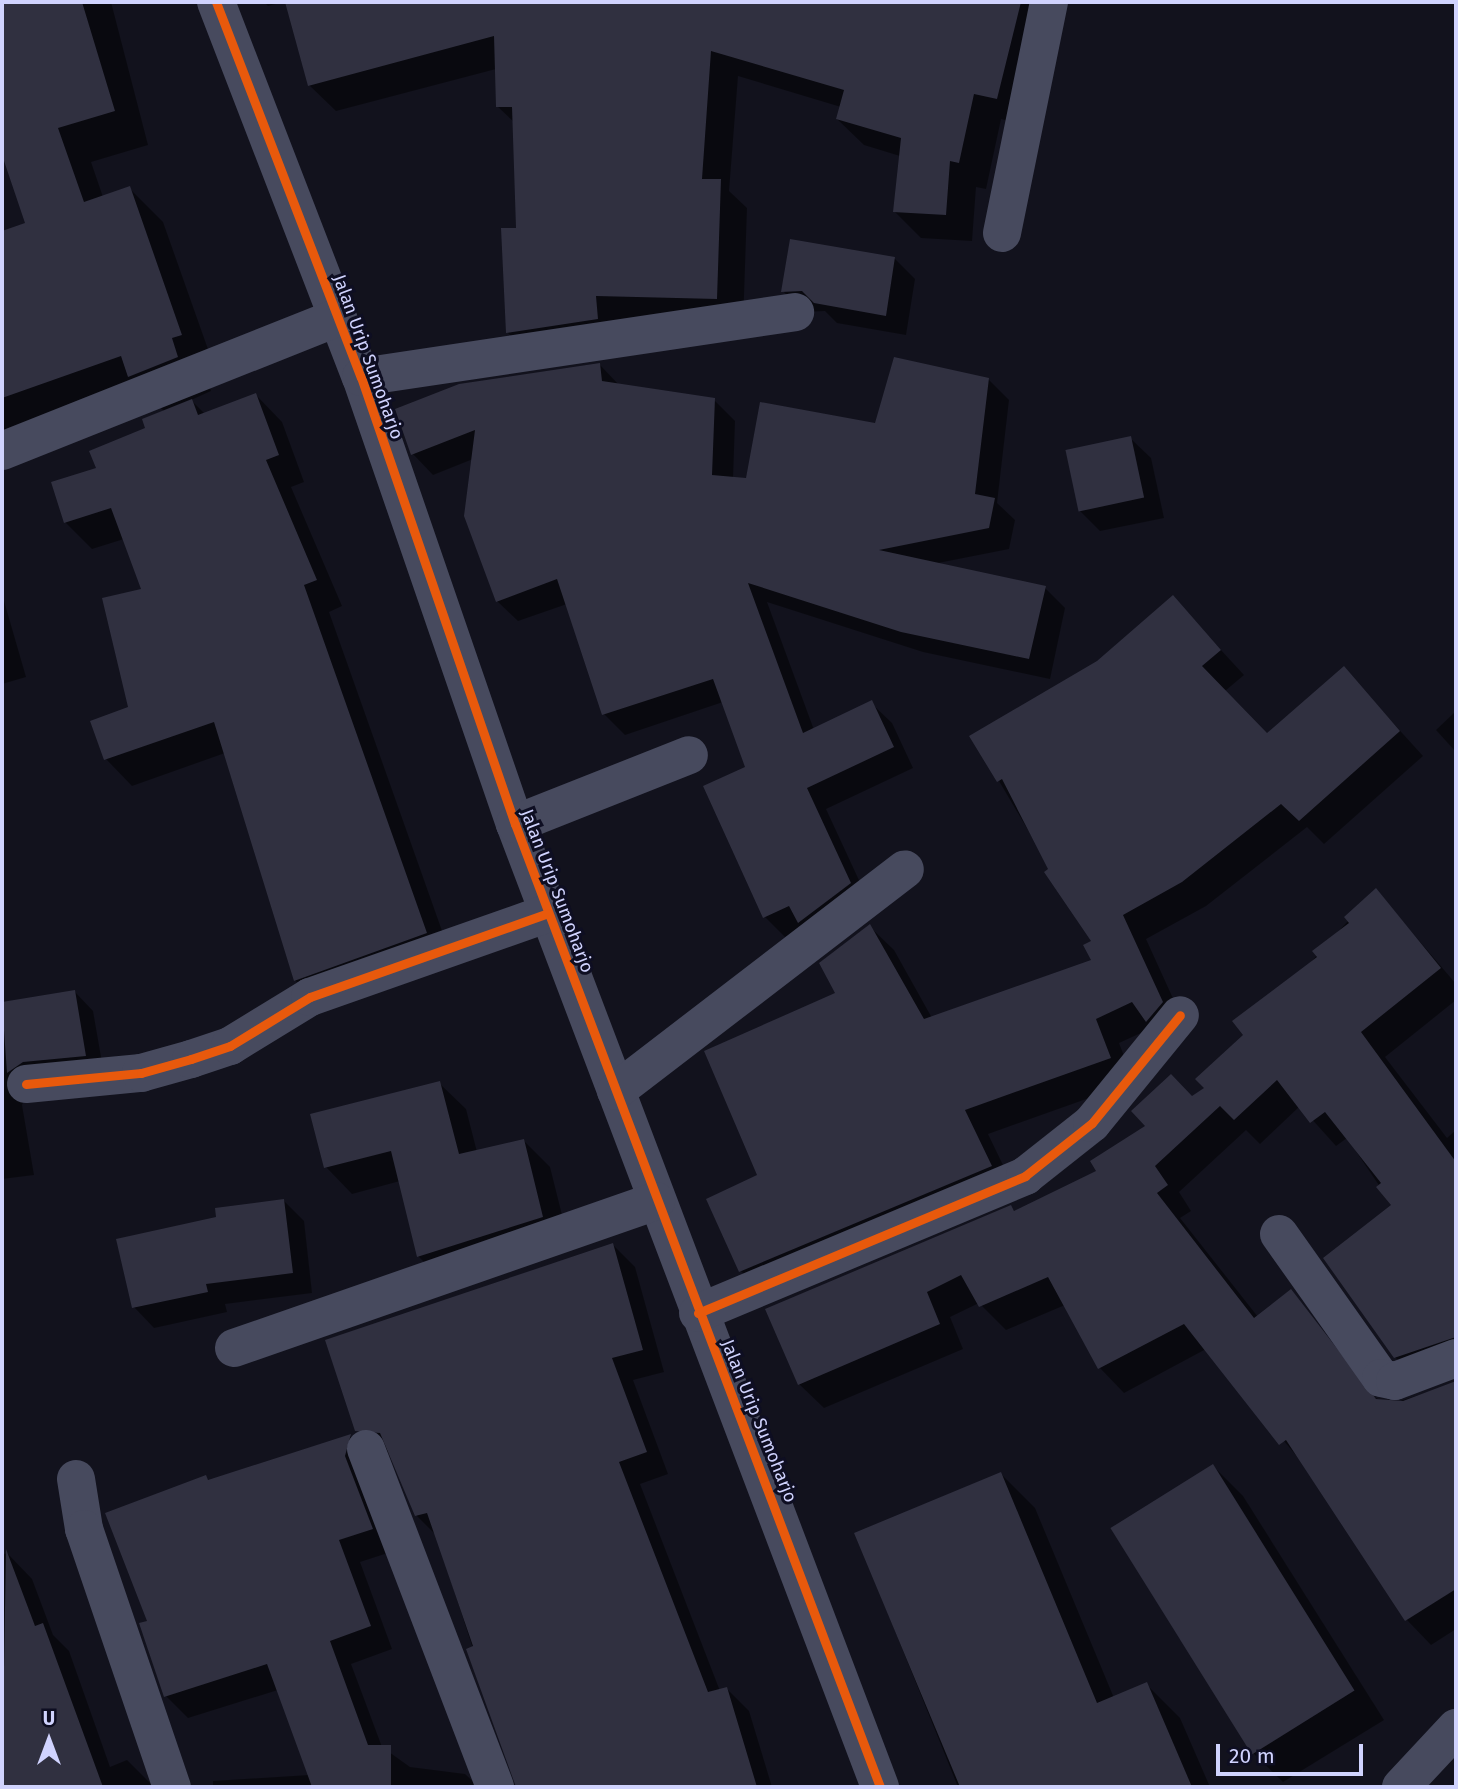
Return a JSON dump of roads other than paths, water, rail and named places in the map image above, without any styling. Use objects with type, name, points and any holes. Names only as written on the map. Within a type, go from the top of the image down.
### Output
[{"type":"street","name":"Jalan Urip Sumoharjo","points":[[216,2],[361,377],[514,824],[879,1787]]},
{"type":"street","points":[[1002,233],[1049,2]]},
{"type":"street","points":[[361,377],[795,312]]},
{"type":"street","points":[[2,450],[337,318]]},
{"type":"street","points":[[514,824],[689,755]]},
{"type":"street","points":[[616,1091],[905,869]]},
{"type":"street","points":[[26,1084],[141,1073],[191,1059],[230,1046],[310,997],[548,913]]},
{"type":"street","points":[[698,1313],[1025,1176],[1092,1123],[1180,1015]]},
{"type":"street","points":[[234,1348],[656,1201]]},
{"type":"street","points":[[1279,1234],[1381,1378],[1395,1381],[1456,1358]]},
{"type":"street","points":[[366,1449],[495,1787]]},
{"type":"street","points":[[76,1479],[83,1529],[172,1787]]},
{"type":"street","points":[[1408,1785],[1456,1728]]}]
